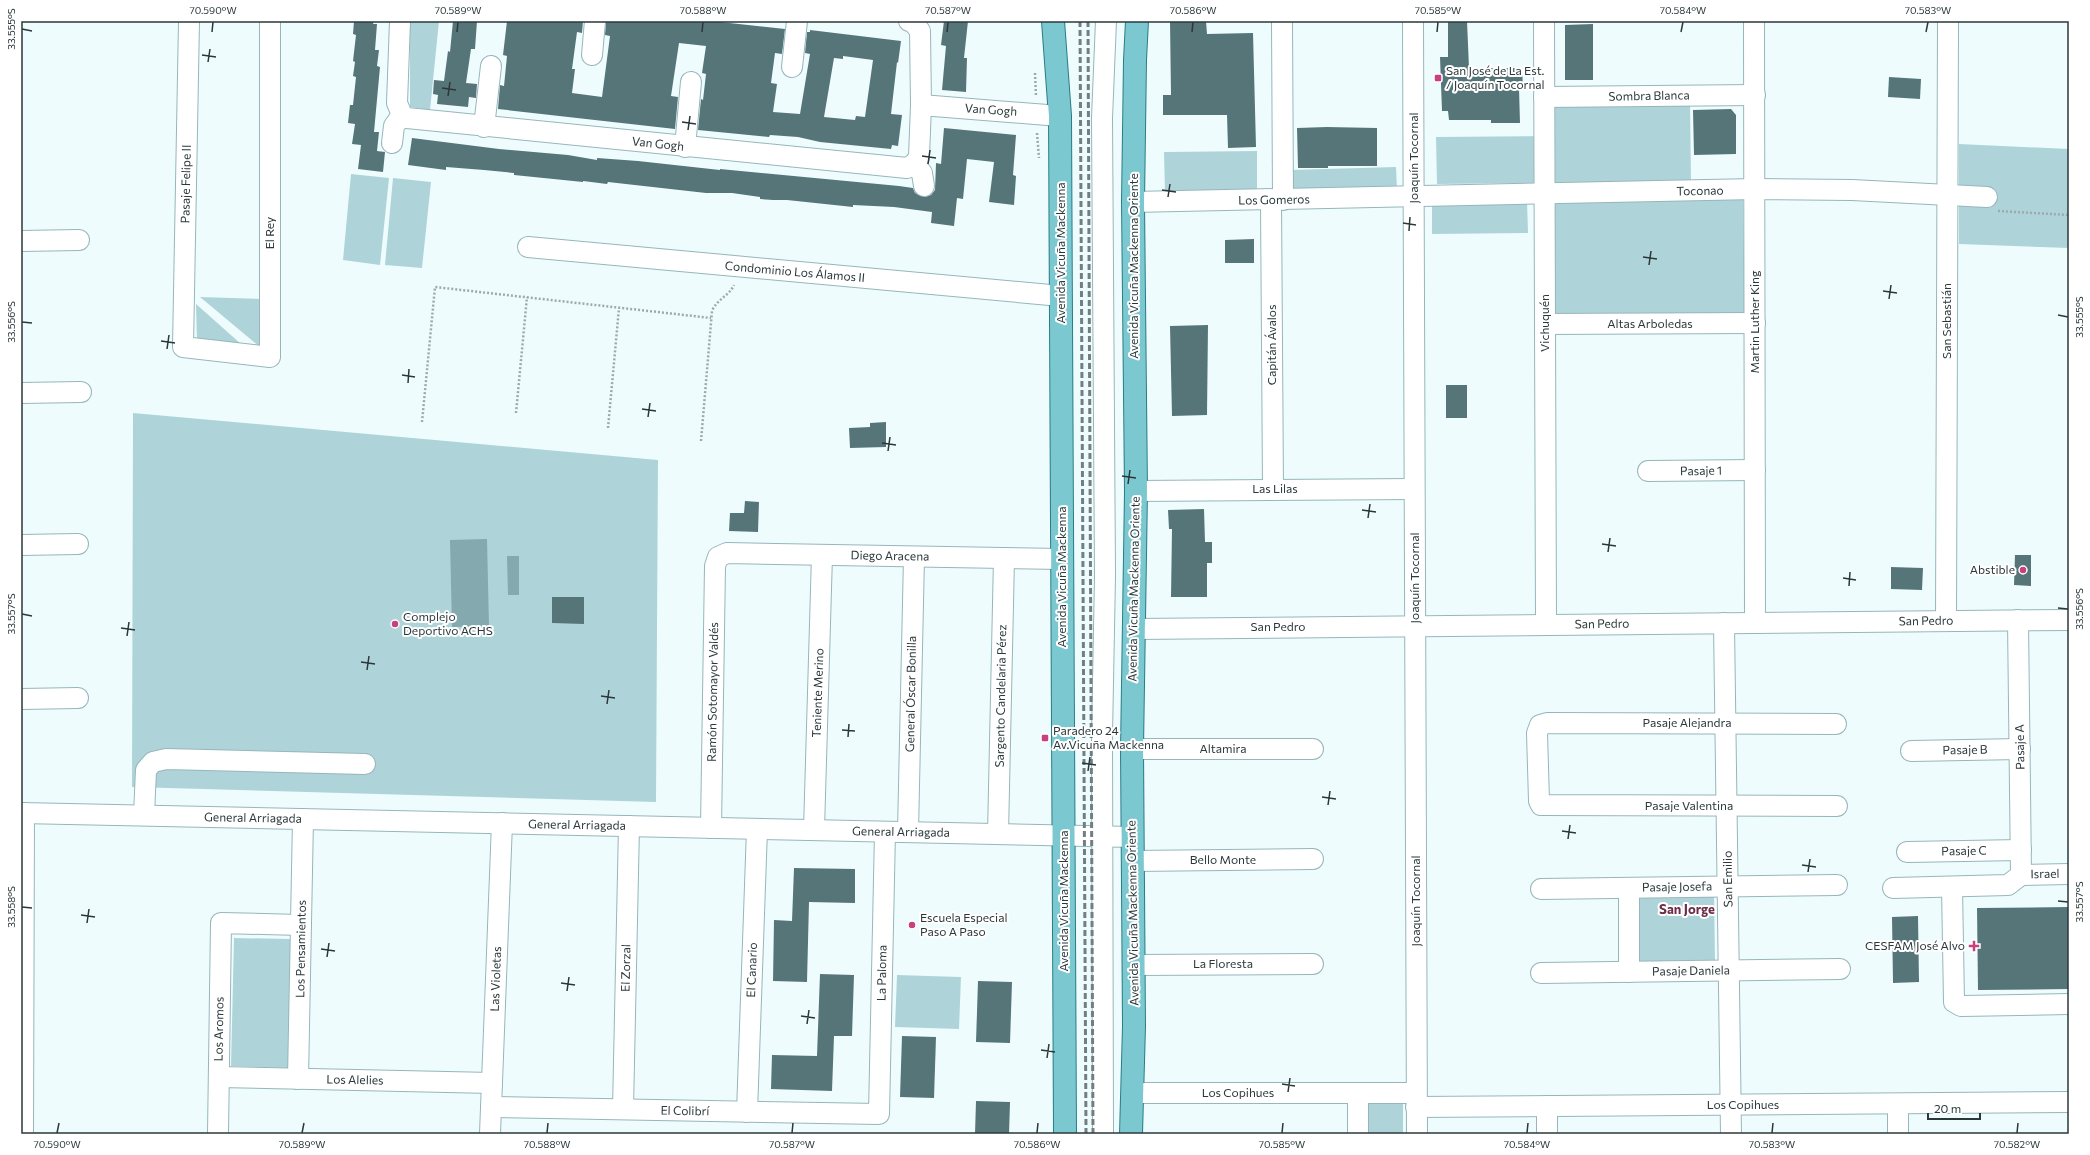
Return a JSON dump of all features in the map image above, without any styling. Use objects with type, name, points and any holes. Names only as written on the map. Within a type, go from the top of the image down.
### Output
[{"type":"main road","name":"Avenida Vicuña Mackenna","points":[[1053,21],[1060,116],[1065,1134]]},
{"type":"main road","name":"Avenida Vicuña Mackenna Oriente","points":[[1131,1134],[1134,964],[1132,749],[1136,491],[1133,202],[1137,21]]},
{"type":"street","name":"Pasaje Felipe II","points":[[183,347],[188,21]]},
{"type":"street","name":"El Rey","points":[[183,347],[270,357],[270,21]]},
{"type":"street","points":[[392,143],[394,126],[402,115],[397,103],[400,21]]},
{"type":"street","points":[[592,55],[596,21]]},
{"type":"street","points":[[792,67],[797,21]]},
{"type":"street","points":[[1103,1134],[1105,576],[1102,118],[1106,21]]},
{"type":"street","name":"Capitán Ávalos","points":[[1273,490],[1277,200],[1282,21]]},
{"type":"street","name":"Joaquín Tocornal","points":[[1413,21],[1416,1134]]},
{"type":"street","name":"Vichuquén","points":[[1544,21],[1546,625]]},
{"type":"street","name":"Martin Luther King","points":[[1754,21],[1755,623]]},
{"type":"street","name":"San Sebastián","points":[[1946,621],[1948,21]]},
{"type":"street","points":[[916,23],[921,36],[921,105],[919,157],[914,164],[922,173],[924,186]]},
{"type":"street","points":[[484,127],[490,66]]},
{"type":"street","points":[[685,146],[691,82]]},
{"type":"street","name":"Sombra Blanca","points":[[1544,97],[1755,95]]},
{"type":"street","name":"Van Gogh","points":[[921,105],[1060,116]]},
{"type":"street","name":"Van Gogh","points":[[402,115],[413,120],[903,168],[914,164]]},
{"type":"street","name":"Toconao","points":[[1414,197],[1755,189],[1852,190],[1948,195],[1990,204]]},
{"type":"street","name":"Los Gomeros","points":[[1133,202],[1414,197]]},
{"type":"street","points":[[21,241],[79,240]]},
{"type":"street","name":"Condominio Los Álamos II","points":[[528,247],[1061,296]]},
{"type":"street","name":"Altas Arboledas","points":[[1545,324],[1755,323]]},
{"type":"street","points":[[21,393],[80,392]]},
{"type":"street","name":"Pasaje 1","points":[[1648,471],[1755,470]]},
{"type":"street","name":"Las Lilas","points":[[1136,491],[1414,489]]},
{"type":"street","points":[[21,545],[78,544]]},
{"type":"street","name":"Diego Aracena","points":[[718,557],[727,553],[1062,559]]},
{"type":"street","name":"Teniente Merino","points":[[814,830],[822,555]]},
{"type":"street","name":"Ramón Sotomayor Valdés","points":[[711,828],[715,566],[718,557]]},
{"type":"street","name":"General Óscar Bonilla","points":[[908,832],[914,557]]},
{"type":"street","name":"Sargento Candelaria Pérez","points":[[998,834],[1004,558]]},
{"type":"street","name":"Pasaje A","points":[[2018,620],[2022,875]]},
{"type":"street","name":"San Pedro","points":[[1134,628],[2069,620]]},
{"type":"street","name":"San Emilio","points":[[1724,623],[1731,1134]]},
{"type":"street","points":[[21,699],[78,698]]},
{"type":"street","name":"Pasaje Alejandra","points":[[1541,805],[1539,801],[1537,733],[1540,725],[1547,723],[1836,724]]},
{"type":"street","name":"Altamira","points":[[1132,749],[1313,749]]},
{"type":"street","name":"Pasaje B","points":[[1911,750],[2020,749]]},
{"type":"street","points":[[144,816],[146,770],[153,762],[166,759],[365,764]]},
{"type":"street","name":"Pasaje Valentina","points":[[1541,805],[1837,806]]},
{"type":"street","points":[[23,813],[23,1134]]},
{"type":"street","name":"General Arriagada","points":[[23,813],[1133,837]]},
{"type":"street","name":"Los Pensamientos","points":[[298,1079],[303,819]]},
{"type":"street","name":"Las Violetas","points":[[490,1134],[502,824]]},
{"type":"street","name":"El Zorzal","points":[[623,1110],[629,826]]},
{"type":"street","name":"El Canario","points":[[747,1112],[757,829]]},
{"type":"street","name":"La Paloma","points":[[879,1114],[885,832]]},
{"type":"street","name":"Pasaje C","points":[[1907,852],[2021,850]]},
{"type":"street","name":"Bello Monte","points":[[1133,861],[1313,859]]},
{"type":"street","name":"Israel","points":[[2022,875],[2069,874]]},
{"type":"street","points":[[1893,888],[2008,885],[2022,875]]},
{"type":"street","name":"Pasaje Josefa","points":[[1541,889],[1837,885]]},
{"type":"street","points":[[1952,887],[1954,1002],[1961,1006],[2069,1004]]},
{"type":"street","points":[[1629,888],[1629,972]]},
{"type":"street","name":"Los Aromos","points":[[218,1134],[221,924],[301,925]]},
{"type":"street","name":"La Floresta","points":[[1134,964],[1313,964]]},
{"type":"street","name":"Pasaje Daniela","points":[[1541,973],[1840,969]]},
{"type":"street","name":"Los Alelies","points":[[219,1077],[492,1083]]},
{"type":"street","name":"Los Copihues","points":[[1132,1093],[1358,1093],[1416,1100],[1547,1106],[2069,1102]]},
{"type":"street","points":[[1358,1093],[1358,1134]]},
{"type":"street","points":[[1898,1104],[1898,1134]]},
{"type":"street","points":[[1547,1106],[1547,1134]]},
{"type":"street","name":"El Colibrí","points":[[491,1107],[879,1114]]},
{"type":"path","points":[[1990,204],[2069,215]]},
{"type":"path","points":[[701,441],[712,311],[717,301],[727,294],[733,286],[735,266]]},
{"type":"path","points":[[422,422],[435,287],[711,318]]},
{"type":"path","points":[[516,413],[527,297]]},
{"type":"path","points":[[608,428],[619,308]]},
{"type":"shaded area","points":[[410,21],[439,21],[430,110],[410,107]]},
{"type":"shaded area","points":[[1690,103],[1691,181],[1437,184],[1436,137],[1552,136],[1552,104]]},
{"type":"shaded area","points":[[1959,144],[2069,149],[2069,248],[1959,244]]},
{"type":"shaded area","points":[[1257,151],[1257,191],[1165,193],[1164,152]]},
{"type":"shaded area","points":[[1396,167],[1397,189],[1290,192],[1289,170]]},
{"type":"shaded area","points":[[351,174],[389,178],[380,265],[343,260]]},
{"type":"shaded area","points":[[393,178],[431,182],[422,268],[385,265]]},
{"type":"shaded area","points":[[1743,199],[1745,318],[1553,321],[1553,201]]},
{"type":"shaded area","points":[[1527,201],[1528,233],[1432,234],[1432,204]]},
{"type":"shaded area","points":[[200,297],[260,299],[260,347]]},
{"type":"shaded area","points":[[196,304],[250,352],[197,342]]},
{"type":"shaded area","name":"Complejo Deportivo ACHS","points":[[133,413],[658,460],[656,802],[132,787]]},
{"type":"shaded area","points":[[487,539],[489,626],[452,627],[450,540]]},
{"type":"shaded area","points":[[507,556],[519,556],[519,595],[508,595]]},
{"type":"shaded area","points":[[1714,890],[1715,963],[1637,964],[1636,891]]},
{"type":"shaded area","points":[[234,938],[291,939],[288,1068],[231,1066]]},
{"type":"shaded area","points":[[897,975],[961,977],[959,1029],[895,1027]]},
{"type":"shaded area","points":[[1403,1102],[1403,1134],[1363,1134],[1364,1104]]},
{"type":"building","points":[[354,21],[374,21],[373,24],[377,24],[375,50],[379,50],[377,66],[380,67],[374,132],[379,132],[377,151],[385,152],[383,172],[358,169],[361,145],[352,144],[355,124],[348,123],[350,105],[353,105],[356,77],[353,76],[356,35],[353,34]]},
{"type":"building","points":[[453,21],[477,21],[475,49],[471,49],[466,83],[477,84],[476,98],[469,97],[468,107],[437,104],[438,95],[433,94],[434,80],[444,81],[448,51],[450,52]]},
{"type":"building","points":[[507,21],[583,21],[582,33],[577,32],[572,69],[575,69],[572,93],[602,97],[610,36],[605,35],[606,21],[711,21],[785,29],[782,54],[775,53],[771,83],[777,84],[773,112],[800,114],[810,54],[805,53],[807,32],[810,32],[810,30],[901,41],[891,114],[902,115],[898,146],[892,145],[891,149],[820,142],[798,137],[770,135],[769,137],[698,130],[701,99],[703,100],[706,74],[702,73],[706,46],[679,43],[671,96],[678,97],[675,129],[498,109],[500,85],[504,86],[507,56],[503,55]],"holes":[[[843,56],[873,60],[865,117],[856,116],[855,120],[824,117],[834,58],[843,59]]]},
{"type":"building","points":[[944,21],[968,21],[964,58],[967,58],[966,92],[942,90],[946,46],[941,45]]},
{"type":"building","points":[[1170,21],[1206,21],[1207,34],[1253,33],[1256,147],[1228,148],[1227,115],[1163,115],[1163,95],[1171,95]]},
{"type":"building","points":[[1448,21],[1467,21],[1469,68],[1522,68],[1523,88],[1519,88],[1520,123],[1491,123],[1491,120],[1449,120],[1448,111],[1442,111],[1440,57],[1448,57]]},
{"type":"building","points":[[1593,24],[1593,80],[1565,80],[1565,25]]},
{"type":"building","points":[[1889,77],[1921,79],[1920,99],[1888,97]]},
{"type":"building","points":[[1731,109],[1736,115],[1736,154],[1694,155],[1693,110]]},
{"type":"building","points":[[944,128],[1016,135],[1013,175],[1016,176],[1014,205],[989,202],[994,162],[967,159],[963,199],[957,198],[954,226],[931,223],[932,212],[894,207],[853,205],[853,207],[787,200],[760,199],[760,197],[732,193],[706,193],[608,182],[607,184],[514,175],[514,173],[484,170],[446,167],[446,170],[408,165],[412,138],[499,149],[568,155],[597,160],[597,158],[638,161],[899,186],[913,188],[915,193],[925,197],[931,195],[935,190],[936,163],[941,164]]},
{"type":"building","points":[[1297,128],[1377,128],[1377,166],[1328,166],[1328,168],[1298,168]]},
{"type":"building","points":[[1254,239],[1254,263],[1225,263],[1225,240]]},
{"type":"building","points":[[1208,325],[1207,415],[1172,416],[1170,326]]},
{"type":"building","points":[[1446,385],[1467,385],[1467,418],[1446,418]]},
{"type":"building","points":[[886,422],[886,447],[850,448],[849,428],[870,427],[870,423]]},
{"type":"building","points":[[745,501],[759,502],[758,532],[729,531],[730,513],[744,513]]},
{"type":"building","points":[[1204,509],[1205,542],[1212,542],[1212,563],[1207,563],[1207,597],[1171,597],[1172,529],[1169,529],[1168,510]]},
{"type":"building","name":"Abstible","points":[[2015,555],[2031,555],[2031,586],[2014,585]]},
{"type":"building","points":[[1891,567],[1923,568],[1922,590],[1891,589]]},
{"type":"building","points":[[552,597],[584,597],[584,624],[552,623]]},
{"type":"building","points":[[794,868],[855,869],[855,903],[809,902],[807,982],[773,981],[774,920],[792,921]]},
{"type":"building","points":[[2069,907],[2069,989],[1978,990],[1977,908]]},
{"type":"building","points":[[1918,916],[1919,982],[1893,983],[1892,917]]},
{"type":"building","points":[[820,974],[854,975],[852,1036],[834,1036],[832,1091],[771,1089],[772,1055],[817,1056]]},
{"type":"building","points":[[978,981],[1012,982],[1010,1043],[976,1042]]},
{"type":"building","points":[[902,1036],[936,1037],[934,1098],[900,1097]]},
{"type":"building","points":[[976,1101],[1010,1102],[1009,1134],[975,1134]]},
{"type":"railway","points":[[1080,21],[1086,1134]]},
{"type":"railway","points":[[1088,21],[1093,1134]]},
{"type":"place","name":"San José de La Est. / Joaquín Tocornal","points":[[1438,78]]},
{"type":"place","name":"Abstible","points":[[2023,570]]},
{"type":"place","name":"Complejo Deportivo ACHS","points":[[395,624]]},
{"type":"place","name":"Paradero 24 Av.Vicuña Mackenna","points":[[1045,738]]},
{"type":"place","name":"Escuela Especial Paso A Paso","points":[[912,925]]},
{"type":"place","name":"CESFAM José Alvo","points":[[1974,946]]},
{"type":"district","name":"San Jorge","points":[[1687,909]]}]
